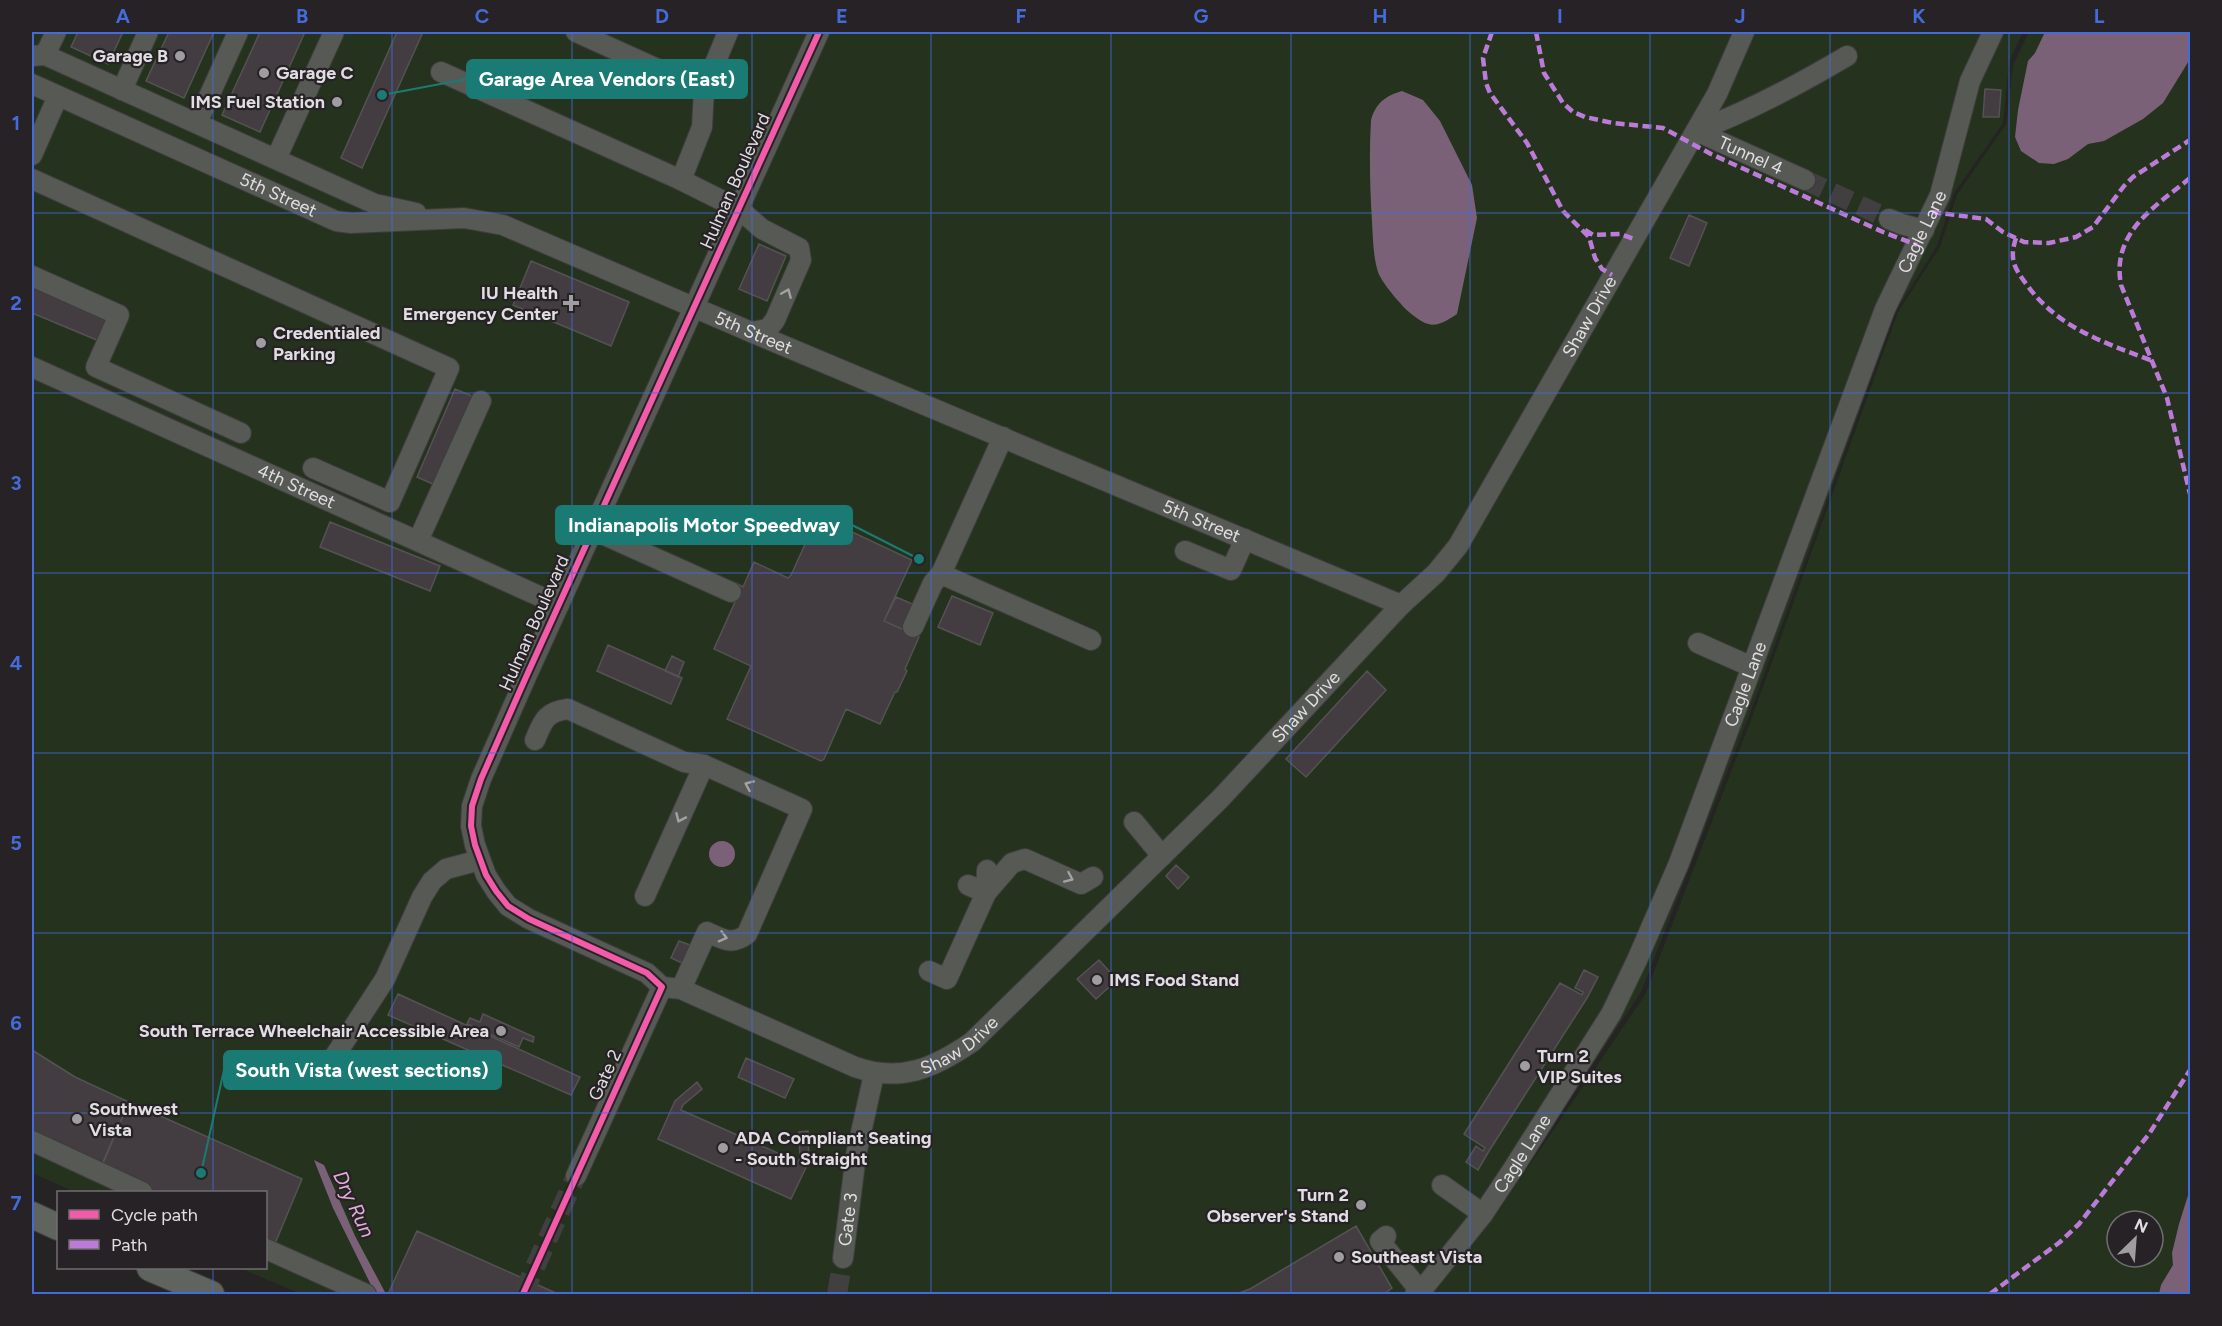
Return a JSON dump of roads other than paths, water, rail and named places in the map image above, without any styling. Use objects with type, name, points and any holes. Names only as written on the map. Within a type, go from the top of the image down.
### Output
[{"type":"main road","points":[[32,1215],[57,1227]]},
{"type":"main road","points":[[152,1269],[211,1294]]},
{"type":"street","points":[[56,32],[38,56],[122,90],[375,204],[417,213],[464,218]]},
{"type":"street","points":[[122,90],[148,32]]},
{"type":"street","points":[[197,123],[238,32]]},
{"type":"street","points":[[276,159],[334,32]]},
{"type":"street","points":[[576,32],[704,90]]},
{"type":"street","points":[[681,180],[702,127],[704,90],[728,32]]},
{"type":"street","name":"Hulman Boulevard","points":[[671,988],[647,973],[551,930],[508,906],[496,891],[480,860],[471,826],[472,806],[593,530],[819,32]]},
{"type":"street","name":"Shaw Drive","points":[[671,988],[855,1068],[874,1074],[900,1073],[922,1068],[952,1055],[972,1042],[1162,856],[1301,714],[1401,604],[1436,573],[1464,537],[1717,94],[1744,32]]},
{"type":"street","name":"Cagle Lane","points":[[1417,1293],[1483,1214],[1620,996],[1679,863],[1886,309],[1940,195],[1970,81],[1993,32]]},
{"type":"street","points":[[1696,131],[1726,120],[1790,90],[1847,56]]},
{"type":"street","points":[[441,72],[739,208],[762,229],[799,248],[801,260],[776,320],[768,329],[751,332]]},
{"type":"street","name":"5th Street","points":[[32,84],[336,221],[351,223],[464,218],[511,228],[694,308],[1401,604]]},
{"type":"street","points":[[32,154],[58,96]]},
{"type":"street","name":"Tunnel 4","points":[[1696,131],[1805,180]]},
{"type":"street","points":[[32,179],[449,368],[390,502],[314,468]]},
{"type":"street","points":[[1889,219],[1901,225],[1924,230]]},
{"type":"street","points":[[32,276],[119,315],[96,367],[241,433]]},
{"type":"street","name":"4th Street","points":[[32,367],[559,606]]},
{"type":"street","points":[[418,542],[481,401]]},
{"type":"street","points":[[913,627],[933,583],[941,574],[1003,437]]},
{"type":"street","points":[[593,530],[731,592]]},
{"type":"street","points":[[1185,550],[1231,570],[1245,539]]},
{"type":"street","points":[[941,574],[1091,640]]},
{"type":"street","points":[[1698,643],[1752,667]]},
{"type":"street","points":[[535,740],[543,721],[554,711],[568,709],[684,762],[704,765],[645,896]]},
{"type":"street","name":"Gate 2","points":[[576,1176],[671,988],[707,932],[726,940],[739,940],[747,934],[802,809],[704,765]]},
{"type":"street","points":[[1134,822],[1162,856]]},
{"type":"street","points":[[977,889],[1012,863],[1025,859],[1047,863],[1081,884],[1093,878]]},
{"type":"street","points":[[327,1068],[385,979],[422,897],[432,881],[446,869],[480,860]]},
{"type":"street","points":[[938,975],[987,870]]},
{"type":"street","name":"Gate 3","points":[[843,1258],[856,1155],[874,1074]]},
{"type":"street","points":[[32,1141],[140,1191]]},
{"type":"street","points":[[1442,1185],[1483,1214]]},
{"type":"street","points":[[1386,1236],[1380,1242],[1417,1293]]},
{"type":"street","points":[[267,1249],[366,1294]]},
{"type":"tunnel","points":[[1805,180],[1889,219]]},
{"type":"tunnel","points":[[523,1294],[576,1176]]},
{"type":"tunnel","points":[[837,1294],[843,1258]]},
{"type":"place","name":"Garage B","points":[[180,56]]},
{"type":"place","name":"Garage C","points":[[264,73]]},
{"type":"place","name":"Garage Area Vendors (East)","points":[[382,95]]},
{"type":"place","name":"IMS Fuel Station","points":[[337,102]]},
{"type":"place","name":"IU Health Emergency Center","points":[[571,303]]},
{"type":"place","name":"Credentialed Parking","points":[[261,343]]},
{"type":"place","name":"Indianapolis Motor Speedway","points":[[919,559]]},
{"type":"place","name":"IMS Food Stand","points":[[1097,980]]},
{"type":"place","name":"South Terrace Wheelchair Accessible Area","points":[[501,1031]]},
{"type":"place","name":"Turn 2 VIP Suites","points":[[1525,1066]]},
{"type":"place","name":"Southwest Vista","points":[[77,1119]]},
{"type":"place","name":"ADA Compliant Seating - South Straight","points":[[723,1148]]},
{"type":"place","name":"South Vista (west sections)","points":[[201,1173]]},
{"type":"place","name":"Turn 2 Observer's Stand","points":[[1361,1205]]},
{"type":"place","name":"Southeast Vista","points":[[1339,1257]]},
{"type":"water label","name":"Dry Run","points":[[354,1204]]}]
